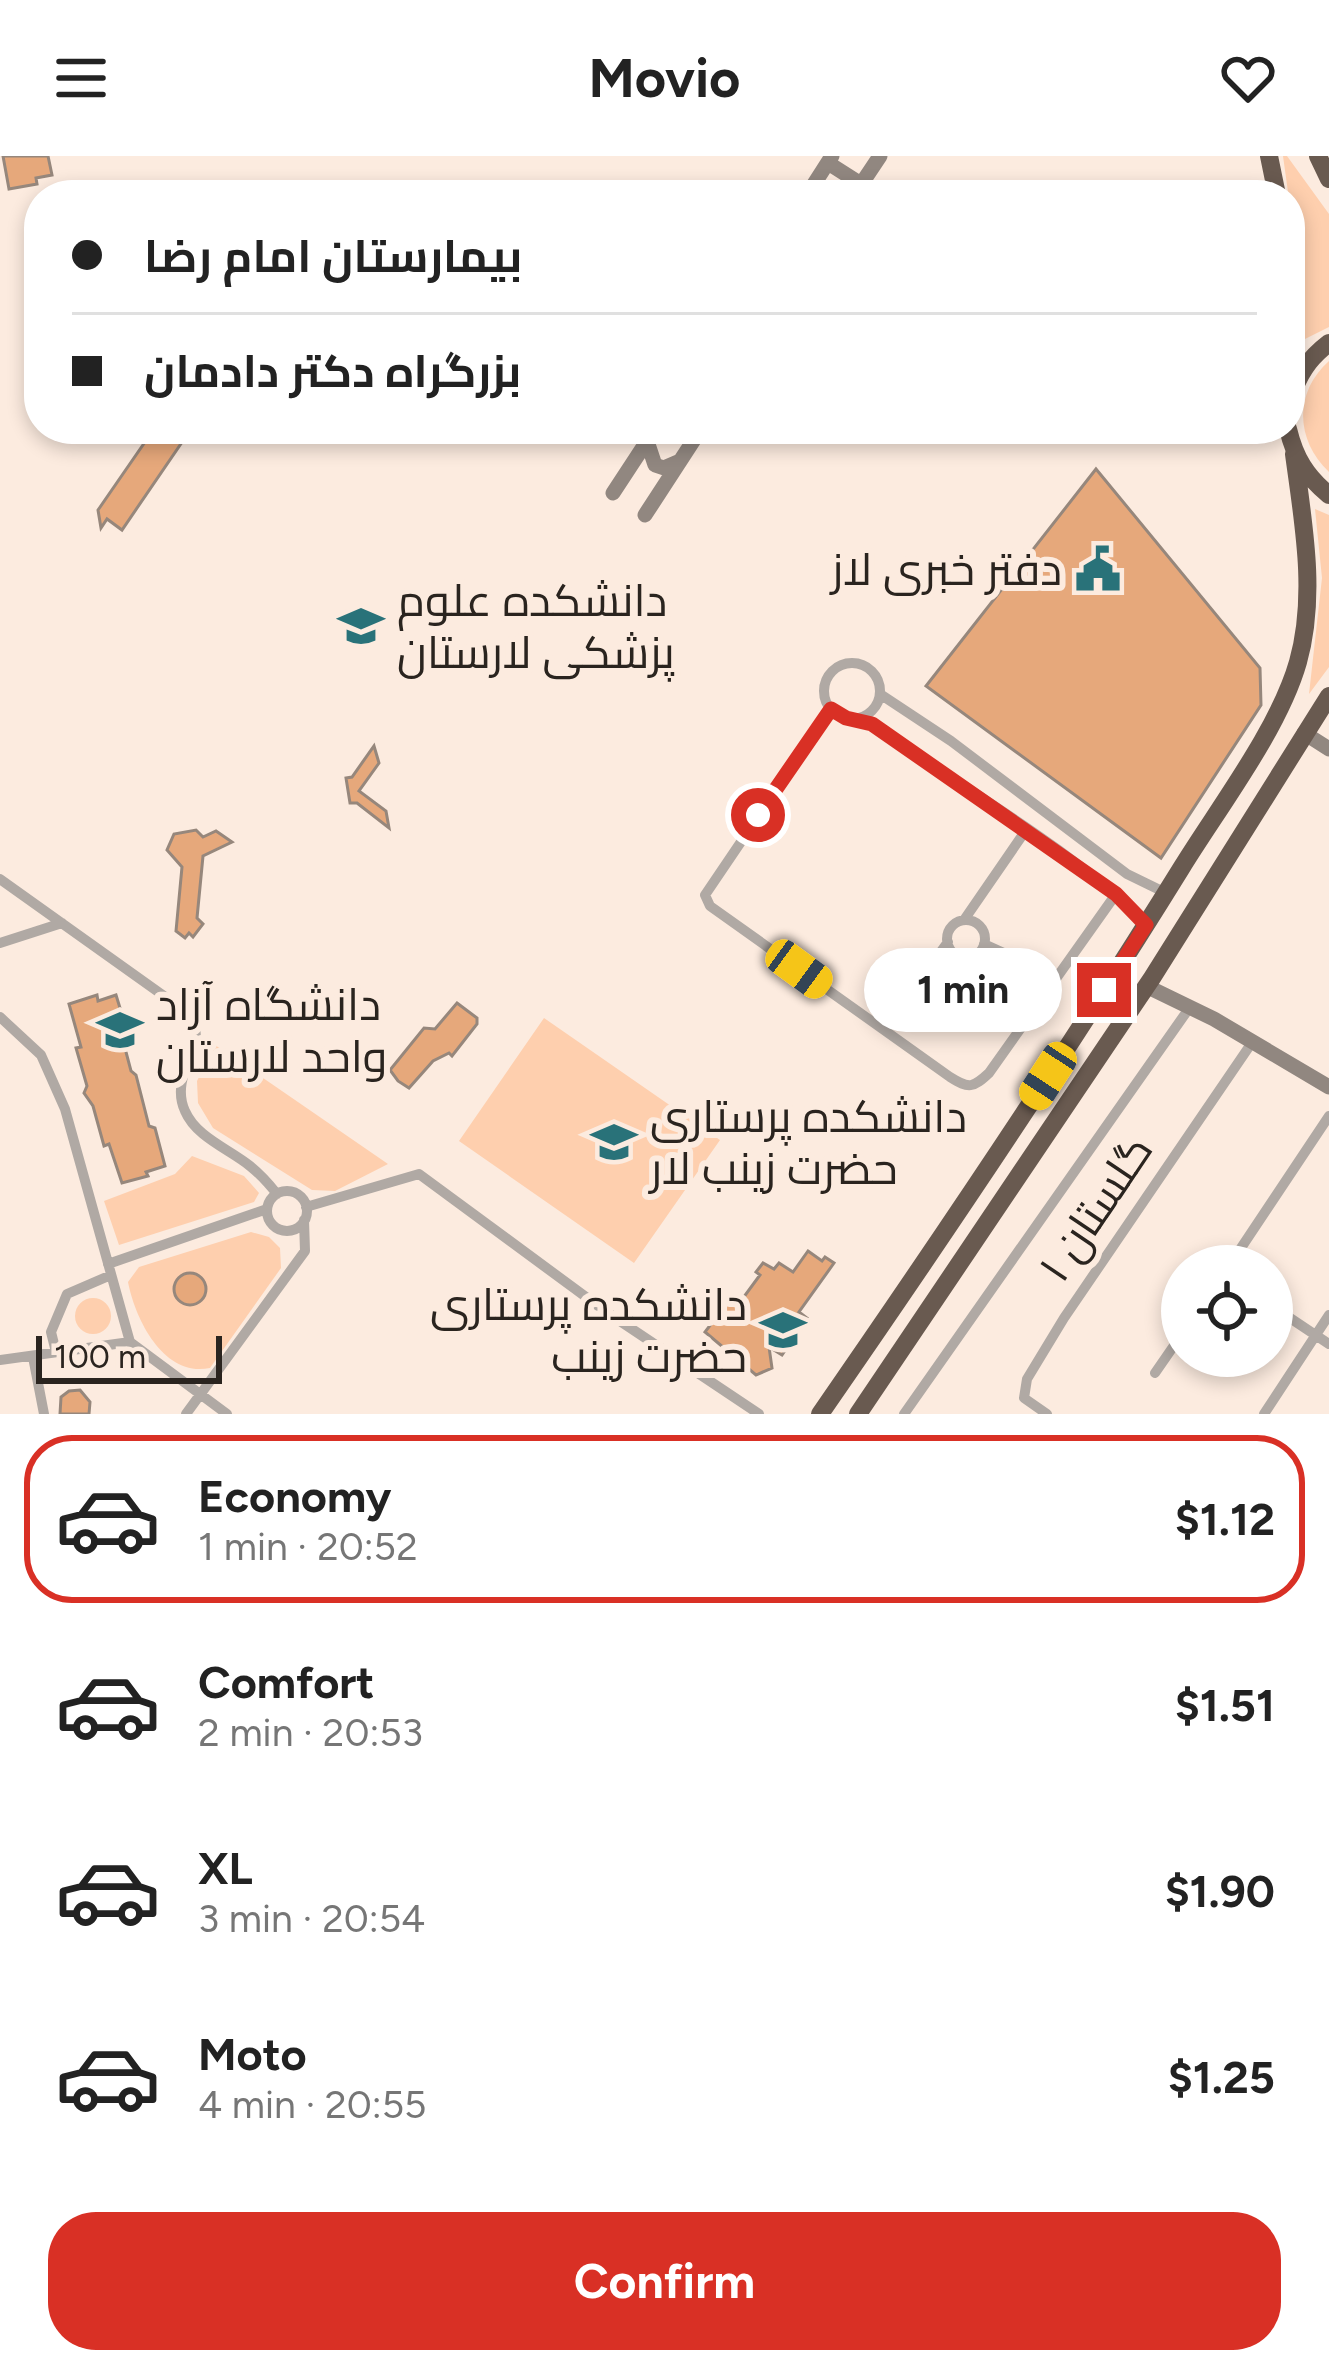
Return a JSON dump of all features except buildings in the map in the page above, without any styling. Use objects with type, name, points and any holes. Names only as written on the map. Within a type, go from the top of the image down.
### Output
[{"type":"highway","points":[[1318,156],[1329,179]]},
{"type":"highway","points":[[1305,367],[1329,343]]},
{"type":"highway","points":[[820,1414],[1146,925],[1282,705],[1299,660],[1306,605],[1306,549],[1292,444]]},
{"type":"highway","points":[[1294,454],[1309,478],[1329,495]]},
{"type":"highway","points":[[858,1414],[1146,986],[1329,696]]},
{"type":"highway","points":[[921,1268],[947,1286]]},
{"type":"street","points":[[613,493],[645,444]]},
{"type":"street","points":[[652,444],[655,465],[664,468],[680,461]]},
{"type":"street","points":[[645,515],[691,444]]},
{"type":"street","points":[[855,719],[872,711],[880,694],[870,669],[853,663],[843,665],[826,684],[831,709],[705,895],[710,905],[950,1077],[968,1088],[976,1086],[1116,894]]},
{"type":"street","points":[[880,694],[951,741],[1127,874],[1166,893]]},
{"type":"street","points":[[831,709],[872,724],[1116,894],[1146,925]]},
{"type":"street","points":[[1304,733],[1329,749]]},
{"type":"street","points":[[884,1030],[947,942],[949,930],[964,920],[1026,830]]},
{"type":"street","points":[[0,879],[178,1006],[195,1026],[196,1040],[180,1088],[184,1111],[196,1128],[253,1168],[277,1194]]},
{"type":"street","points":[[964,920],[980,926],[981,949],[1040,997]]},
{"type":"street","points":[[0,943],[62,923]]},
{"type":"street","points":[[947,942],[959,956],[981,949],[1056,977]]},
{"type":"street","points":[[1146,986],[1329,1087]]},
{"type":"street","points":[[904,1414],[1190,1007]]},
{"type":"street","points":[[0,1018],[41,1054],[65,1109],[130,1342],[227,1414]]},
{"type":"street","name":"گلستان ۱","points":[[1030,1402],[1024,1398],[1027,1379],[1043,1351],[1253,1041]]},
{"type":"street","points":[[1243,1245],[1329,1116]]},
{"type":"street","points":[[267,1209],[271,1222],[281,1230],[295,1229],[305,1213],[419,1174],[605,1311],[759,1414]]},
{"type":"street","points":[[56,1352],[51,1332],[67,1294],[109,1269],[267,1209],[277,1194],[295,1192],[305,1213],[305,1251],[186,1414]]},
{"type":"street","points":[[1264,1414],[1329,1315]]},
{"type":"street","points":[[1293,1320],[1329,1344]]},
{"type":"street","points":[[0,1360],[130,1342]]},
{"type":"street","points":[[33,1357],[44,1414]]},
{"type":"street","points":[[1155,1373],[1161,1364]]},
{"type":"street","points":[[1021,1414],[1030,1402],[1047,1414]]},
{"type":"shaded area","points":[[1283,156],[1304,180],[1286,180]]},
{"type":"shaded area","points":[[1305,181],[1329,214],[1329,327],[1305,339]]},
{"type":"shaded area","points":[[1329,361],[1329,472],[1305,432],[1305,399]]},
{"type":"shaded area","points":[[1315,509],[1329,515],[1329,667],[1309,694],[1322,578]]},
{"type":"shaded area","points":[[544,1018],[720,1140],[634,1263],[459,1141]]},
{"type":"shaded area","points":[[215,1045],[388,1164],[335,1191],[312,1190],[213,1128],[198,1103],[197,1081]]},
{"type":"shaded area","points":[[192,1156],[244,1176],[259,1193],[254,1202],[119,1245],[104,1201],[175,1174]]},
{"type":"shaded area","points":[[251,1232],[269,1237],[280,1248],[281,1268],[210,1368],[179,1364],[154,1343],[128,1282],[139,1267]]},
{"type":"shaded area","points":[[93,1298],[106,1303],[111,1316],[106,1329],[93,1334],[80,1329],[75,1316],[80,1303]]},
{"type":"place","name":"دفتر خبری لاز","points":[[1098,569]]},
{"type":"place","name":"دانشکده علوم پزشکی لارستان","points":[[361,626]]},
{"type":"place","name":"دانشگاه آزاد واحد لارستان","points":[[120,1030]]},
{"type":"place","name":"دانشکده پرستاری حضرت زینب لار","points":[[614,1142]]},
{"type":"place","name":"دانشکده پرستاری حضرت زینب","points":[[783,1330]]},
{"type":"route","points":[[758,815],[831,709],[872,724],[1116,894],[1146,925],[1104,990]]}]
